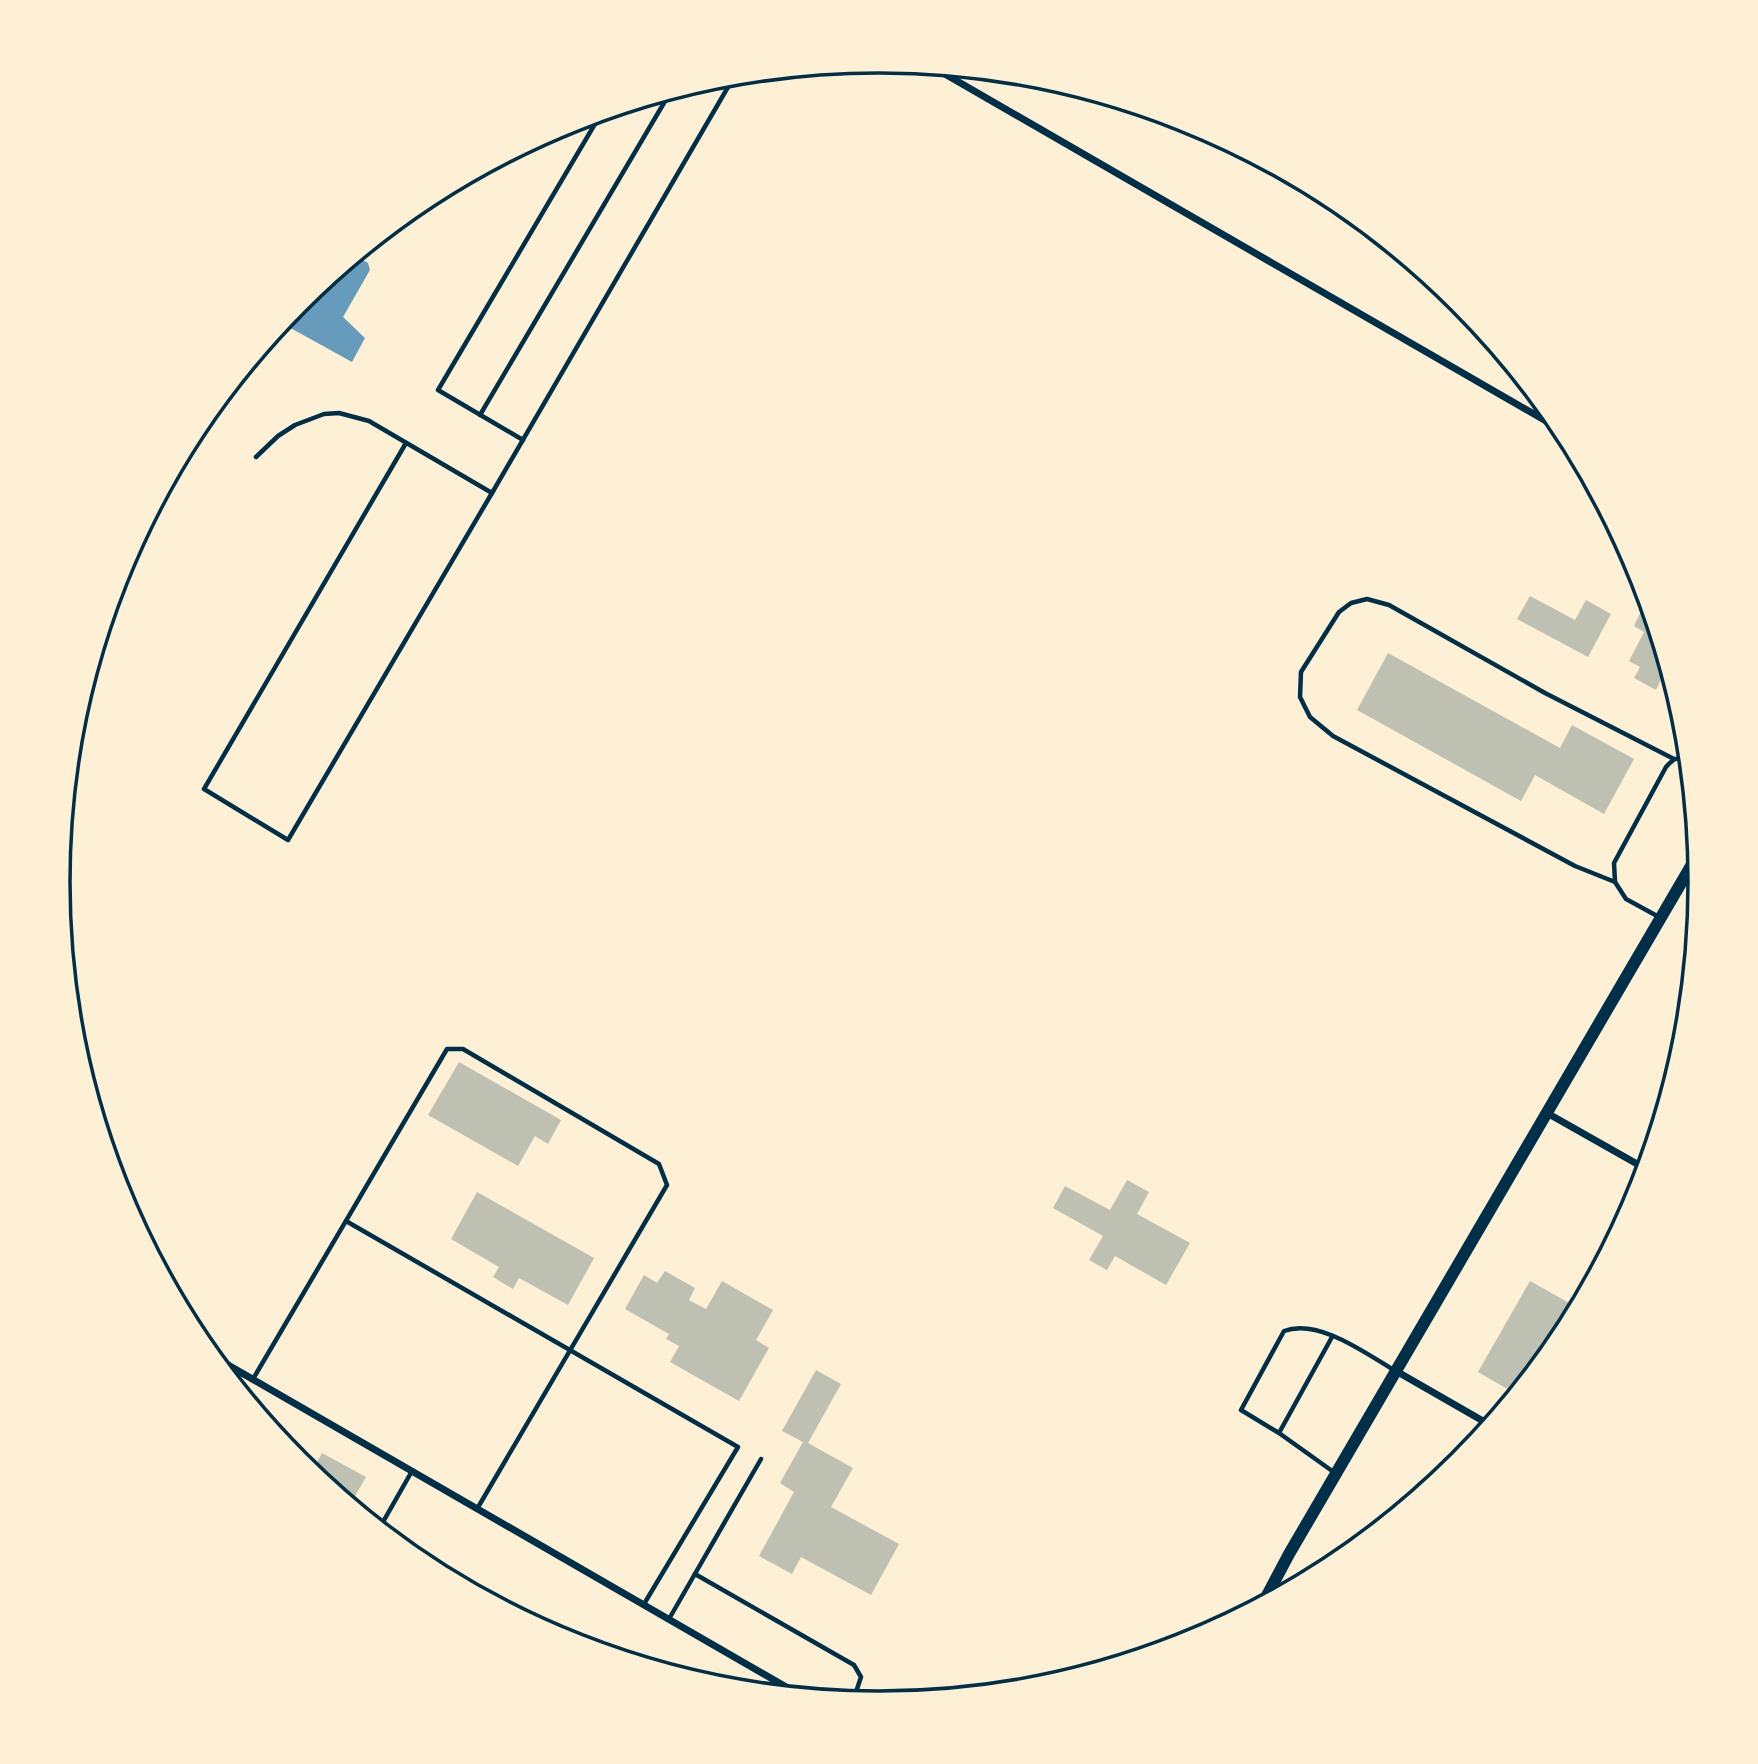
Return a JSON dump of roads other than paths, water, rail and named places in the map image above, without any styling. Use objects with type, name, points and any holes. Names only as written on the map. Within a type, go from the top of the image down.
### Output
[{"type":"main road","points":[[1272,1589],[1395,1371],[1688,872]]},
{"type":"street","points":[[949,77],[1541,418]]},
{"type":"street","points":[[1547,1113],[1636,1165]]},
{"type":"street","points":[[232,1367],[782,1685]]},
{"type":"street","points":[[1395,1371],[1482,1420]]},
{"type":"lane","points":[[407,443],[204,789],[288,840],[726,88]]},
{"type":"lane","points":[[480,415],[664,103]]},
{"type":"lane","points":[[523,440],[438,390],[595,125]]},
{"type":"lane","points":[[256,457],[278,436],[295,425],[324,414],[355,415],[492,493]]},
{"type":"lane","points":[[1615,882],[1575,866],[1333,736],[1310,717],[1300,697],[1301,672],[1339,612],[1351,603],[1367,599],[1389,605],[1545,693],[1674,759]]},
{"type":"lane","points":[[1661,918],[1626,899],[1615,882],[1614,863],[1666,767],[1678,758]]},
{"type":"lane","points":[[253,1379],[447,1049],[463,1049],[659,1164],[667,1185],[477,1508]]},
{"type":"lane","points":[[346,1221],[738,1447],[644,1605]]},
{"type":"lane","points":[[1336,1474],[1279,1433],[1241,1410],[1284,1331],[1294,1327],[1319,1330],[1395,1371]]},
{"type":"lane","points":[[1279,1433],[1332,1337]]},
{"type":"lane","points":[[669,1620],[761,1459]]},
{"type":"lane","points":[[383,1521],[412,1471]]},
{"type":"lane","points":[[695,1574],[854,1665],[861,1677],[857,1690]]},
{"type":"water","points":[[363,260],[368,263],[370,270],[343,317],[365,338],[352,362],[290,328]]}]
